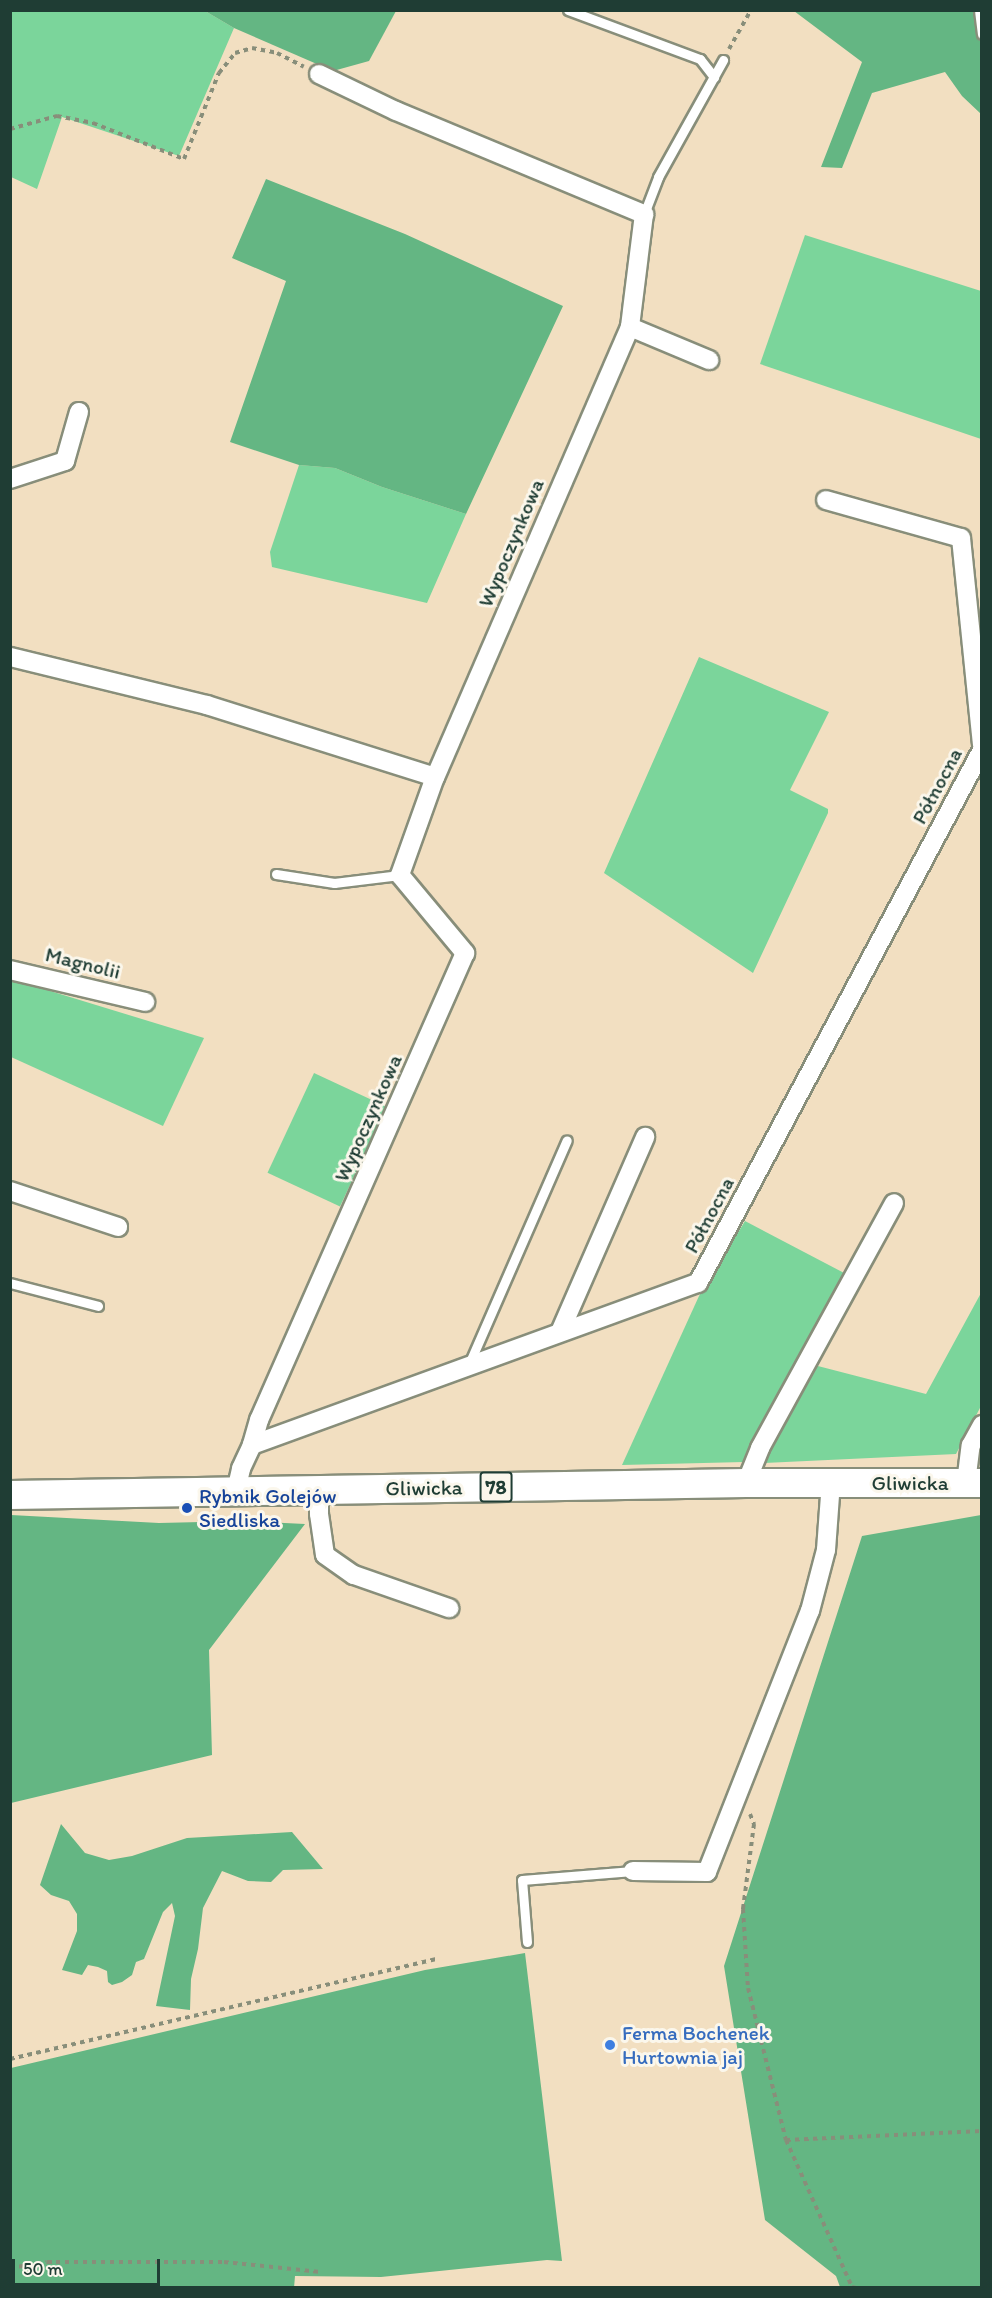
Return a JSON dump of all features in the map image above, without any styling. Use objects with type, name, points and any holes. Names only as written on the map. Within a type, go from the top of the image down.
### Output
[{"type":"main road","name":"Gliwicka","points":[[10,1495],[746,1483],[974,1483]]},
{"type":"street","points":[[319,74],[396,111],[644,214]]},
{"type":"street","name":"Wypoczynkowa","points":[[236,1491],[241,1469],[252,1445],[259,1420],[465,953],[400,875],[435,777],[630,327],[644,214]]},
{"type":"street","points":[[630,327],[709,360]]},
{"type":"street","points":[[10,479],[65,461],[79,412]]},
{"type":"street","name":"Północna","points":[[252,1445],[469,1364],[698,1283],[981,747],[961,538],[826,500]]},
{"type":"street","points":[[10,657],[207,705],[435,777]]},
{"type":"street","name":"Magnolii","points":[[10,970],[144,1002]]},
{"type":"street","points":[[560,1332],[645,1137]]},
{"type":"street","points":[[10,1191],[118,1227]]},
{"type":"street","points":[[746,1483],[760,1448],[894,1203]]},
{"type":"street","points":[[974,1483],[971,1445],[981,1425]]},
{"type":"street","points":[[633,1872],[707,1872],[740,1792],[817,1588],[830,1524],[831,1482]]},
{"type":"street","points":[[319,1490],[319,1514],[325,1555],[354,1575],[449,1608]]},
{"type":"lane","points":[[568,10],[700,59],[714,77]]},
{"type":"lane","points":[[979,10],[981,34]]},
{"type":"lane","points":[[644,214],[658,177],[723,60]]},
{"type":"lane","points":[[276,874],[334,883],[400,875]]},
{"type":"lane","points":[[469,1364],[567,1140]]},
{"type":"lane","points":[[10,1283],[98,1306]]},
{"type":"lane","points":[[527,1942],[522,1880],[633,1872]]},
{"type":"path","points":[[723,60],[751,10]]},
{"type":"path","points":[[10,129],[57,117],[93,123],[184,159],[219,73],[235,53],[252,48],[277,53],[319,74]]},
{"type":"path","points":[[740,1792],[754,1824],[744,1909],[748,1988],[786,2140],[852,2287],[856,2288]]},
{"type":"path","points":[[10,2059],[438,1959]]},
{"type":"path","points":[[786,2140],[981,2131]]},
{"type":"path","points":[[10,2268],[47,2262],[224,2262],[320,2272]]},
{"type":"green space","points":[[11,11],[205,11],[234,28],[179,156],[62,117],[37,189],[11,177]]},
{"type":"green space","points":[[205,11],[396,11],[369,61],[333,71],[234,28]]},
{"type":"green space","points":[[794,11],[981,11],[981,114],[962,96],[945,72],[872,93],[842,168],[821,167],[862,62]]},
{"type":"green space","points":[[266,179],[405,234],[563,306],[466,514],[382,487],[335,468],[299,465],[230,442],[286,281],[232,258]]},
{"type":"green space","points":[[805,235],[981,291],[981,439],[760,364]]},
{"type":"green space","points":[[299,465],[335,468],[382,487],[466,514],[427,603],[272,567],[270,552]]},
{"type":"green space","points":[[699,657],[829,712],[790,790],[828,809],[828,813],[753,973],[604,873]]},
{"type":"green space","points":[[11,979],[204,1038],[163,1126],[11,1057]]},
{"type":"green space","points":[[314,1073],[387,1107],[340,1207],[268,1173]]},
{"type":"green space","points":[[745,1221],[846,1274],[744,1462],[622,1465],[699,1296]]},
{"type":"green space","points":[[981,1293],[981,1406],[956,1454],[764,1463],[814,1365],[926,1394]]},
{"type":"green space","points":[[11,1515],[159,1523],[244,1521],[305,1524],[209,1650],[212,1755],[11,1803]]},
{"type":"green space","points":[[981,1515],[981,2287],[840,2287],[836,2276],[765,2220],[724,1966],[862,1536]]},
{"type":"green space","points":[[61,1824],[85,1853],[109,1860],[132,1856],[187,1838],[292,1832],[323,1869],[283,1870],[271,1882],[248,1881],[222,1871],[203,1908],[198,1949],[191,1979],[190,2010],[156,2006],[175,1916],[172,1903],[163,1912],[144,1959],[136,1962],[132,1975],[122,1982],[112,1985],[108,1982],[107,1971],[88,1965],[82,1975],[62,1970],[77,1931],[77,1914],[69,1901],[51,1895],[40,1885]]},
{"type":"green space","points":[[525,1953],[562,2261],[547,2260],[381,2277],[295,2276],[294,2288],[11,2287],[11,2068],[425,1970]]},
{"type":"place","name":"Rybnik Golejów Siedliska","points":[[187,1508]]},
{"type":"place","name":"Ferma Bochenek Hurtownia jaj","points":[[610,2045]]}]
